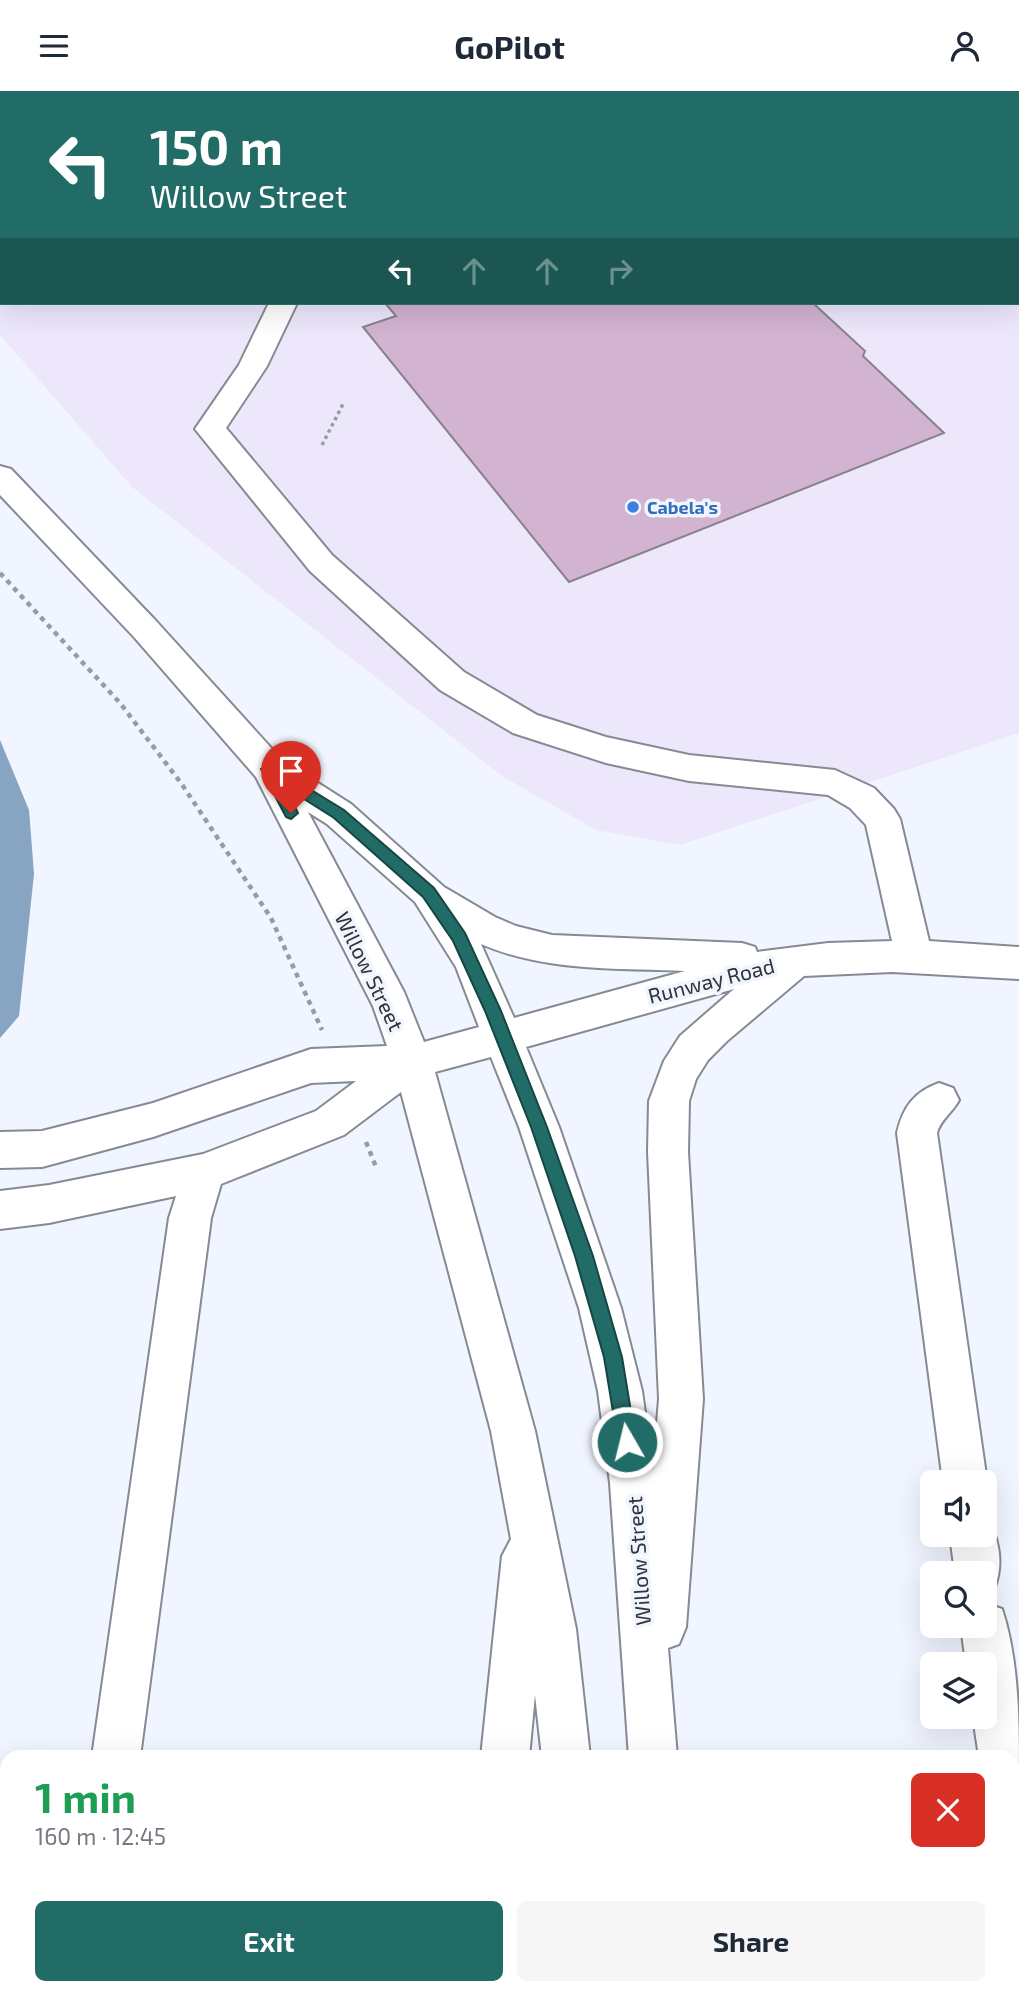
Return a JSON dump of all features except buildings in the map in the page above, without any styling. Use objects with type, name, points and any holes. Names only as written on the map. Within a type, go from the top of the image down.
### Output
[{"type":"street","points":[[281,305],[253,366],[210,429],[231,458],[321,563],[452,681],[525,724],[606,750],[689,768],[818,779],[850,790],[872,807],[882,819],[914,957]]},
{"type":"street","name":"Willow Street","points":[[0,475],[145,629],[269,769],[391,1003],[412,1062],[496,1362],[529,1505],[552,1629],[565,1750]]},
{"type":"street","name":"Willow Street","points":[[269,769],[339,814],[429,893],[472,961],[539,1127],[584,1256],[613,1357],[625,1421],[652,1749]]},
{"type":"street","points":[[429,893],[482,928],[510,940],[552,950],[797,960]]},
{"type":"street","name":"Runway Road","points":[[412,1062],[737,971],[797,960],[914,957],[1019,963]]},
{"type":"street","points":[[652,1749],[681,1399],[668,1152],[669,1101],[678,1073],[694,1048],[713,1029],[797,960]]},
{"type":"street","points":[[0,1150],[42,1149],[153,1120],[311,1066],[412,1062]]},
{"type":"street","points":[[0,1210],[48,1204],[204,1172],[330,1123],[412,1062]]},
{"type":"street","points":[[939,1100],[921,1116],[917,1133],[963,1470]]},
{"type":"street","points":[[117,1750],[190,1217],[204,1172]]},
{"type":"street","points":[[506,1750],[529,1505]]},
{"type":"street","points":[[987,1638],[1007,1733]]},
{"type":"path","points":[[322,445],[343,404]]},
{"type":"path","points":[[0,573],[120,703],[181,783],[271,918],[324,1036]]},
{"type":"shaded area","name":"Cabela's","points":[[0,305],[1019,305],[1019,733],[680,845],[596,830],[502,776],[132,487],[0,335]]},
{"type":"water","points":[[0,740],[29,810],[34,874],[19,1016],[0,1038]]},
{"type":"place","name":"Cabela's","points":[[633,507]]},
{"type":"route","points":[[291,813],[269,769],[339,814],[429,893],[472,961],[539,1127],[584,1256],[613,1357],[627,1442]]}]
